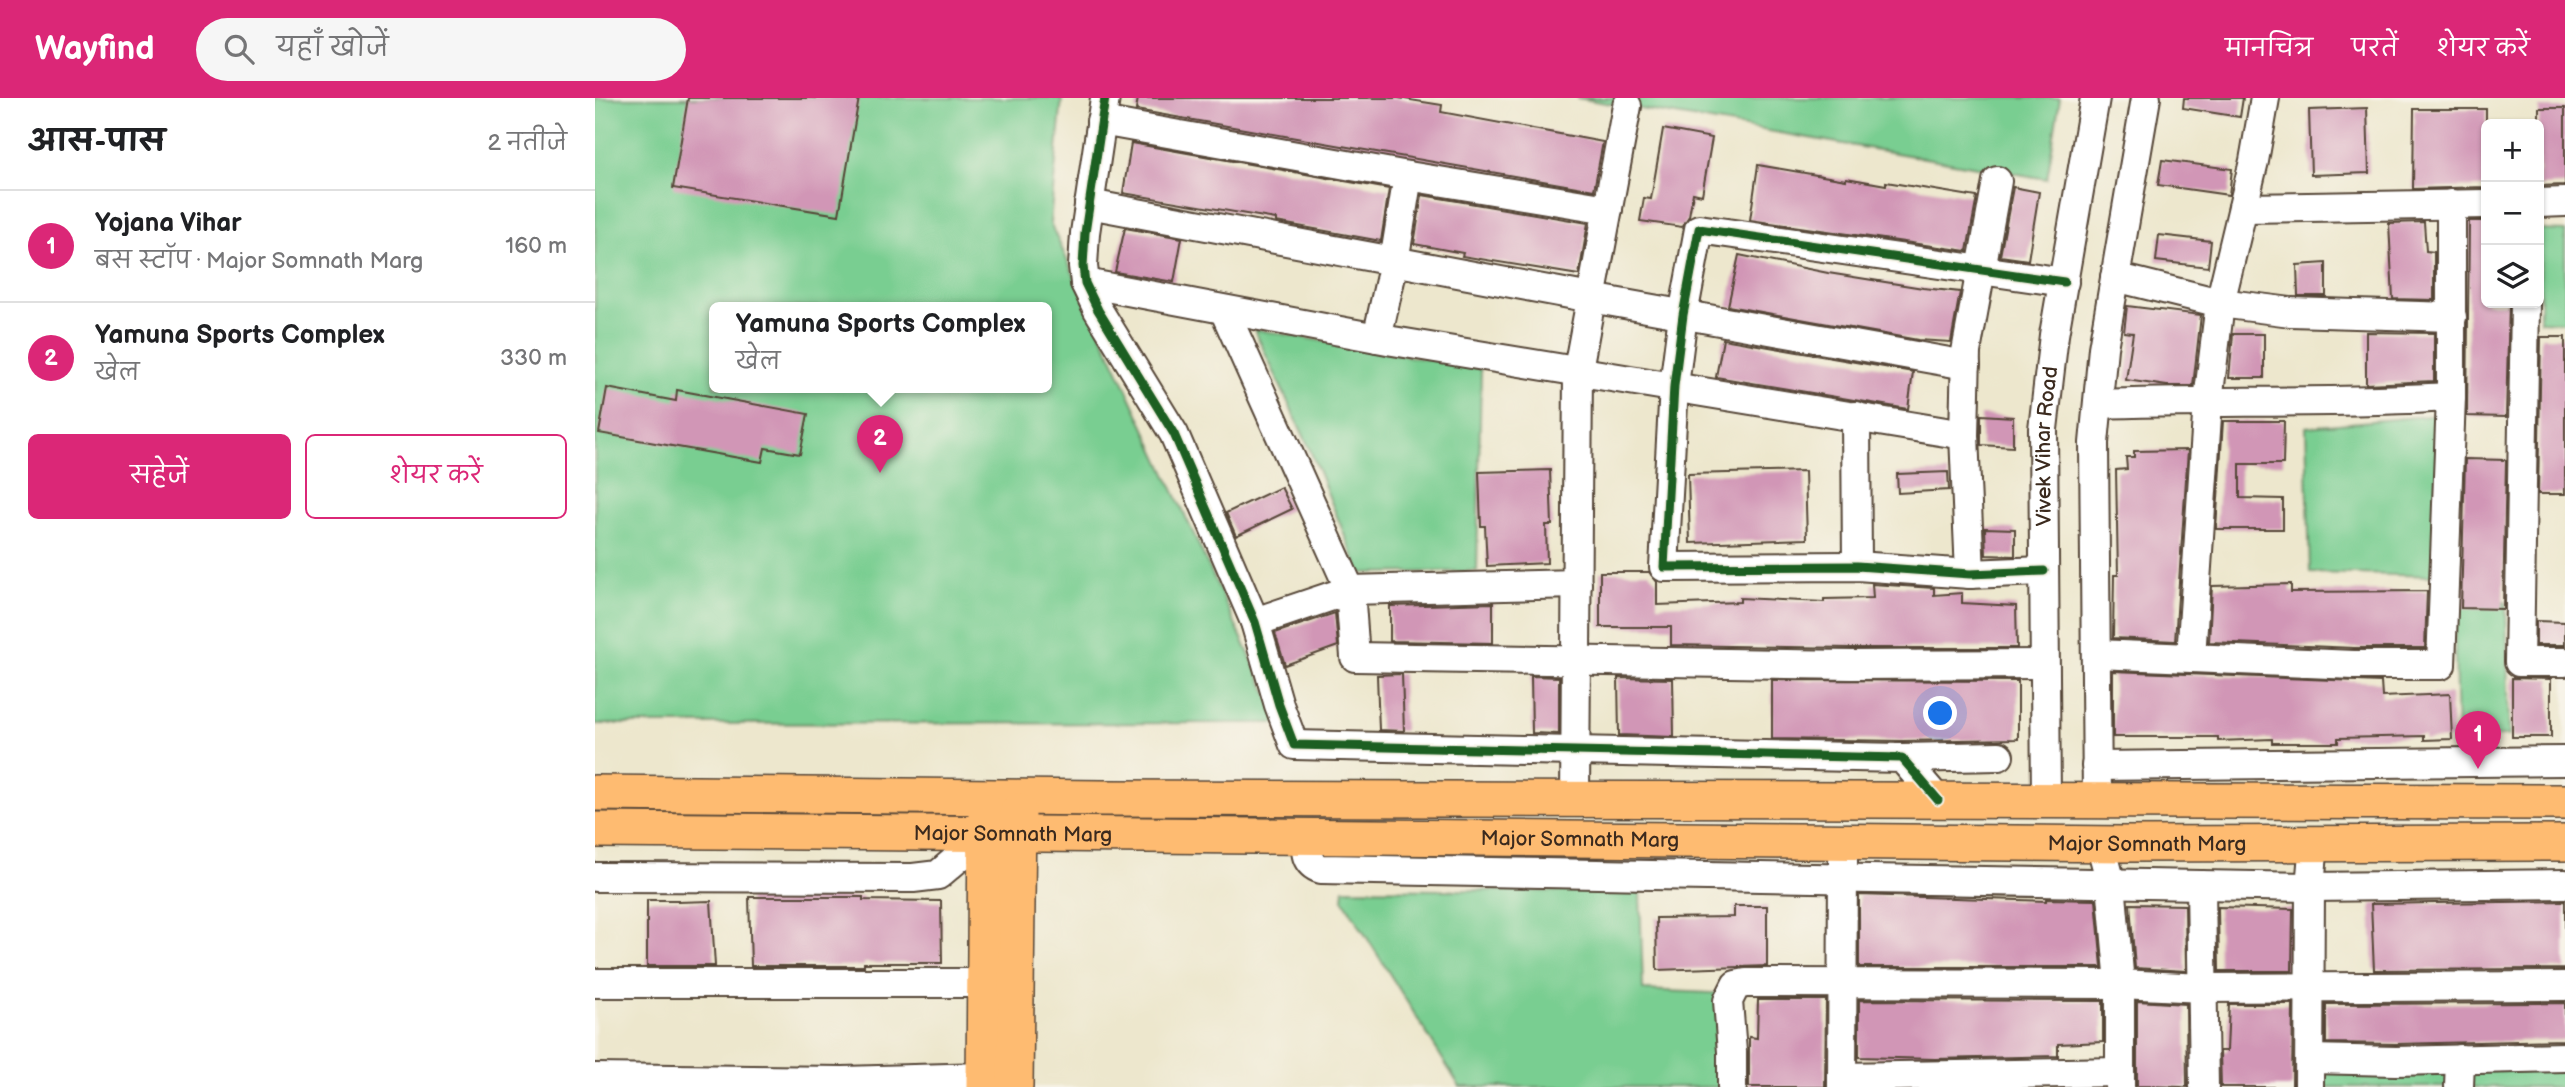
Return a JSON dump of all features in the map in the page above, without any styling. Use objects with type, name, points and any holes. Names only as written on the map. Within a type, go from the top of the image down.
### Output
[{"type":"main road","name":"Major Somnath Marg","points":[[595,793],[1002,797],[2565,802]]},
{"type":"main road","points":[[994,1084],[1002,797]]},
{"type":"main road","points":[[2046,800],[2046,842]]},
{"type":"main road","points":[[2097,800],[2100,842]]},
{"type":"main road","name":"Major Somnath Marg","points":[[595,830],[1844,841],[2565,843]]},
{"type":"main road","points":[[994,1084],[983,983],[1002,835]]},
{"type":"street","name":"Vivek Vihar Road","points":[[2046,800],[2043,429],[2054,335],[2095,98]]},
{"type":"street","points":[[2097,800],[2094,443],[2103,348],[2145,98]]},
{"type":"street","points":[[2191,657],[2208,401],[2220,303],[2265,98]]},
{"type":"street","points":[[1575,799],[1578,371],[1627,106]]},
{"type":"street","points":[[1608,209],[1408,176],[1103,109],[1089,204],[1083,266],[1085,283],[1098,310],[1174,434],[1255,622],[1279,705],[1294,745],[1902,758],[1999,756]]},
{"type":"street","points":[[1377,338],[1394,262],[1408,176]]},
{"type":"street","points":[[1970,574],[1964,435],[1966,365],[1997,181]]},
{"type":"street","points":[[2544,202],[2565,202]]},
{"type":"street","points":[[1089,204],[1966,365]]},
{"type":"street","points":[[2097,654],[2354,665],[2441,665],[2451,397],[2451,204]]},
{"type":"street","points":[[2243,208],[2481,204]]},
{"type":"street","points":[[2044,571],[1970,574],[1857,566],[1664,567],[1674,386],[1683,315],[1699,229],[2064,282]]},
{"type":"street","points":[[2115,277],[2220,303],[2291,312],[2452,317]]},
{"type":"street","points":[[1085,283],[1377,338],[1964,435]]},
{"type":"street","points":[[2525,308],[2519,662],[2565,662]]},
{"type":"street","points":[[1224,310],[1350,590],[1355,657],[1852,665],[2044,664]]},
{"type":"street","points":[[2098,404],[2380,401],[2451,397]]},
{"type":"street","points":[[1856,416],[1857,566]]},
{"type":"street","points":[[1255,622],[1350,590],[1577,584]]},
{"type":"street","points":[[1902,758],[1938,800]]},
{"type":"street","points":[[2096,766],[2565,761]]},
{"type":"street","points":[[2254,764],[2254,800]]},
{"type":"street","points":[[595,877],[912,878],[938,875],[1002,835]]},
{"type":"street","points":[[1306,837],[1305,853],[1314,867],[1321,869],[2310,887],[2565,884]]},
{"type":"street","points":[[1844,841],[1842,1082],[2120,1079],[2120,984],[2111,883],[2100,842]]},
{"type":"street","points":[[2309,1087],[2310,887],[2314,842]]},
{"type":"street","points":[[2201,885],[2204,1087]]},
{"type":"street","points":[[595,983],[983,983]]},
{"type":"street","points":[[1733,1087],[1728,1001],[1736,985],[1746,983],[2120,984],[2203,988],[2565,986]]},
{"type":"street","points":[[2310,1059],[2396,1061],[2460,1073],[2565,1057]]},
{"type":"street","points":[[595,1078],[764,1083],[994,1084]]},
{"type":"green space","points":[[595,98],[1062,98],[1050,223],[1281,723],[595,724]]},
{"type":"green space","points":[[1577,98],[2060,98],[2047,179]]},
{"type":"green space","points":[[2544,230],[2565,231],[2565,322],[2540,321],[2540,308],[2544,308]]},
{"type":"green space","points":[[1254,329],[1481,369],[1477,571],[1360,573],[1308,445]]},
{"type":"green space","points":[[2438,415],[2439,576],[2310,573],[2306,427]]},
{"type":"green space","points":[[2506,602],[2509,736],[2457,737],[2454,604]]},
{"type":"green space","points":[[1344,889],[1640,892],[1643,990],[1733,994],[1729,1087],[1460,1087],[1343,899]]},
{"type":"green space","points":[[2565,1063],[2565,1087],[2317,1087],[2318,1064]]},
{"type":"building","points":[[688,98],[859,98],[839,215],[673,188]]},
{"type":"building","points":[[1138,98],[1398,98],[1442,105],[1441,112],[1603,142],[1594,190],[1136,110]]},
{"type":"building","points":[[2184,98],[2243,98],[2240,117],[2183,108]]},
{"type":"building","points":[[2367,108],[2369,173],[2311,175],[2309,110]]},
{"type":"building","points":[[2539,108],[2565,108],[2565,185],[2544,186],[2544,119],[2539,119]]},
{"type":"building","points":[[2414,109],[2486,109],[2486,119],[2481,119],[2481,187],[2413,189]]},
{"type":"building","points":[[1663,129],[1712,138],[1702,195],[1693,193],[1689,216],[1682,227],[1640,221],[1644,198],[1651,199]]},
{"type":"building","points":[[1131,143],[1389,189],[1381,241],[1276,222],[1276,219],[1123,193]]},
{"type":"building","points":[[2162,160],[2232,169],[2229,195],[2158,185]]},
{"type":"building","points":[[1758,165],[1846,180],[1886,185],[1886,182],[1977,197],[1967,251],[1750,220]]},
{"type":"building","points":[[2013,187],[2039,192],[2028,260],[2000,256]]},
{"type":"building","points":[[1422,195],[1588,223],[1579,275],[1462,256],[1463,253],[1414,244]]},
{"type":"building","points":[[2469,221],[2481,221],[2481,308],[2509,308],[2506,417],[2467,416]]},
{"type":"building","points":[[2424,222],[2426,251],[2434,252],[2434,300],[2393,299],[2389,223]]},
{"type":"building","points":[[1125,228],[1182,238],[1174,282],[1115,272]]},
{"type":"building","points":[[2159,235],[2211,241],[2208,267],[2156,261]]},
{"type":"building","points":[[1739,255],[1828,273],[1960,292],[1951,342],[1918,340],[1728,306]]},
{"type":"building","points":[[2326,263],[2326,296],[2298,296],[2297,265]]},
{"type":"building","points":[[2127,306],[2201,315],[2193,386],[2167,386],[2126,380],[2133,333],[2124,332]]},
{"type":"building","points":[[2366,332],[2434,333],[2434,381],[2366,384]]},
{"type":"building","points":[[2233,334],[2264,334],[2264,378],[2229,378]]},
{"type":"building","points":[[2541,337],[2565,337],[2565,494],[2538,494]]},
{"type":"building","points":[[1723,339],[1913,372],[1908,409],[1716,377]]},
{"type":"building","points":[[607,388],[676,401],[677,390],[808,414],[800,454],[765,448],[762,462],[599,433]]},
{"type":"building","points":[[1981,415],[2013,417],[2013,447],[1981,445]]},
{"type":"building","points":[[2223,421],[2284,421],[2283,464],[2240,464],[2240,498],[2283,499],[2283,529],[2216,529]]},
{"type":"building","points":[[2188,450],[2175,641],[2113,638],[2114,575],[2118,575],[2116,470],[2127,469],[2126,457],[2134,457],[2134,451]]},
{"type":"building","points":[[2465,459],[2506,460],[2503,609],[2461,608]]},
{"type":"building","points":[[1550,470],[1552,525],[1546,525],[1547,563],[1487,566],[1485,526],[1481,526],[1479,472]]},
{"type":"building","points":[[1805,471],[1807,539],[1690,543],[1688,474]]},
{"type":"building","points":[[1948,472],[1949,490],[1898,493],[1897,474]]},
{"type":"building","points":[[1281,487],[1292,509],[1236,536],[1226,513]]},
{"type":"building","points":[[1985,528],[2015,529],[2015,556],[1986,555]]},
{"type":"building","points":[[1600,572],[1649,572],[1657,582],[1657,605],[1740,602],[1740,598],[1824,602],[1824,599],[1873,598],[1872,584],[1934,588],[1934,595],[1962,593],[1962,603],[2016,606],[2017,648],[1671,645],[1671,627],[1600,627]]},
{"type":"building","points":[[2291,584],[2291,592],[2427,591],[2425,648],[2209,642],[2212,586]]},
{"type":"building","points":[[1493,603],[1493,643],[1390,641],[1390,606]]},
{"type":"building","points":[[1335,613],[1338,646],[1285,665],[1275,633]]},
{"type":"building","points":[[2536,621],[2565,622],[2565,645],[2536,645]]},
{"type":"building","points":[[2113,671],[2381,682],[2382,697],[2450,694],[2452,739],[2424,740],[2424,736],[2338,738],[2338,743],[2272,743],[2272,739],[2218,741],[2218,737],[2113,737]]},
{"type":"building","points":[[1402,674],[1404,731],[1379,730],[1377,675]]},
{"type":"building","points":[[1531,676],[1559,677],[1559,734],[1532,733]]},
{"type":"building","points":[[1618,678],[1673,679],[1674,737],[1619,735]]},
{"type":"building","points":[[2512,678],[2551,679],[2551,737],[2512,737]]},
{"type":"building","points":[[1772,680],[2018,681],[2018,739],[1772,739]]},
{"type":"building","points":[[1859,895],[2096,900],[2102,967],[1859,967]]},
{"type":"building","points":[[749,897],[863,897],[863,900],[941,901],[942,963],[751,966]]},
{"type":"building","points":[[647,900],[711,901],[715,966],[647,966]]},
{"type":"building","points":[[2565,901],[2565,969],[2374,970],[2371,904]]},
{"type":"building","points":[[2130,904],[2185,905],[2186,971],[2135,968]]},
{"type":"building","points":[[1734,906],[1767,906],[1767,966],[1657,970],[1656,918],[1734,917]]},
{"type":"building","points":[[2218,907],[2293,909],[2292,971],[2219,971]]},
{"type":"building","points":[[1758,1000],[1826,1000],[1825,1087],[1749,1087],[1749,1037],[1757,1038]]},
{"type":"building","points":[[1859,1000],[2103,1001],[2103,1042],[2058,1044],[2058,1056],[1935,1059],[1859,1057]]},
{"type":"building","points":[[2137,1001],[2186,1004],[2187,1087],[2137,1086]]},
{"type":"building","points":[[2565,1003],[2565,1040],[2326,1043],[2326,1004]]},
{"type":"building","points":[[2229,1004],[2293,1004],[2292,1087],[2221,1087],[2220,1051],[2227,1051]]},
{"type":"cycle path","points":[[1105,98],[1085,233],[1085,283],[1098,310],[1174,434],[1255,622],[1279,705],[1294,745],[1902,758],[1938,800]]},
{"type":"cycle path","points":[[2044,571],[1970,574],[1857,566],[1664,567],[1674,386],[1683,315],[1699,229],[2064,282]]},
{"type":"place","name":"Yamuna Sports Complex","points":[[880,473]]},
{"type":"place","name":"Yojana Vihar","points":[[2478,769]]}]
